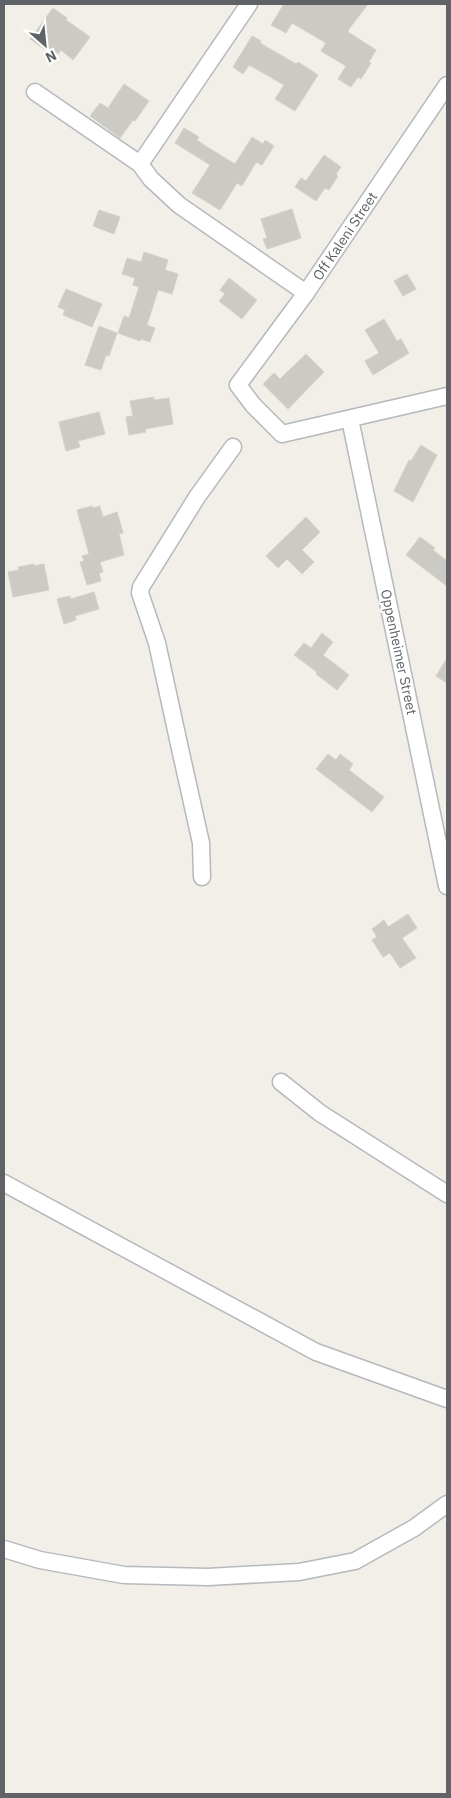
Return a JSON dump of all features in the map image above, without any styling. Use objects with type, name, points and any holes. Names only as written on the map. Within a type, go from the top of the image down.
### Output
[{"type":"street","points":[[140,164],[249,4]]},
{"type":"street","name":"Off Kaleni Street","points":[[350,419],[282,434],[253,405],[238,385],[306,293],[447,85]]},
{"type":"street","points":[[35,92],[140,164],[151,179],[179,205],[306,293]]},
{"type":"street","points":[[350,419],[447,396]]},
{"type":"street","name":"Oppenheimer Street","points":[[350,419],[447,886]]},
{"type":"street","points":[[202,876],[201,843],[157,644],[140,593],[141,587],[197,497],[233,447]]},
{"type":"street","points":[[281,1082],[320,1113],[447,1194]]},
{"type":"street","points":[[4,1183],[316,1352],[447,1399]]},
{"type":"street","points":[[4,1549],[40,1560],[124,1575],[208,1577],[299,1572],[355,1561],[414,1528],[447,1504]]},
{"type":"building","points":[[284,4],[368,4],[348,32],[376,50],[369,62],[371,63],[361,79],[358,77],[351,87],[338,79],[346,66],[321,51],[326,43],[292,23],[286,33],[271,25]]},
{"type":"building","points":[[53,8],[90,37],[73,60],[61,50],[58,54],[50,48],[47,51],[30,39]]},
{"type":"building","points":[[252,36],[261,41],[260,43],[296,64],[298,62],[318,75],[295,111],[275,99],[284,85],[249,65],[243,74],[233,67]]},
{"type":"building","points":[[124,84],[149,101],[120,138],[90,116],[100,103],[108,108]]},
{"type":"building","points":[[184,128],[199,137],[197,140],[235,164],[252,137],[263,144],[265,140],[274,146],[262,165],[256,162],[242,186],[237,183],[220,210],[192,193],[210,165],[175,143]]},
{"type":"building","points":[[324,155],[341,167],[336,174],[338,176],[329,190],[325,188],[316,201],[295,187],[301,178],[306,181]]},
{"type":"building","points":[[292,209],[301,238],[267,249],[263,239],[267,238],[261,219]]},
{"type":"building","points":[[99,210],[120,217],[114,234],[93,226]]},
{"type":"building","points":[[144,252],[168,260],[165,270],[178,274],[172,294],[158,290],[147,325],[155,328],[150,342],[141,339],[140,341],[118,333],[124,316],[129,318],[139,287],[133,285],[135,278],[122,274],[127,258],[141,262]]},
{"type":"building","points":[[407,274],[416,289],[403,296],[394,281]]},
{"type":"building","points":[[229,278],[257,300],[242,319],[219,301],[225,294],[220,290]]},
{"type":"building","points":[[66,289],[102,304],[92,327],[63,315],[65,310],[58,307]]},
{"type":"building","points":[[384,319],[397,341],[401,339],[409,353],[373,375],[365,361],[379,353],[365,330]]},
{"type":"building","points":[[99,326],[117,333],[109,356],[106,355],[101,370],[85,365]]},
{"type":"building","points":[[306,354],[324,372],[288,409],[263,384],[274,373],[280,379]]},
{"type":"building","points":[[154,397],[154,400],[169,398],[173,424],[145,429],[146,432],[129,435],[126,417],[133,416],[130,401]]},
{"type":"building","points":[[99,412],[105,434],[78,441],[80,447],[66,451],[59,422]]},
{"type":"building","points":[[421,445],[437,455],[413,502],[394,491],[409,460],[411,461]]},
{"type":"building","points":[[92,506],[93,508],[100,506],[103,517],[117,512],[123,533],[119,534],[124,555],[100,562],[103,572],[99,573],[101,581],[87,585],[80,562],[84,561],[82,556],[89,554],[77,510]]},
{"type":"building","points":[[306,517],[320,532],[302,550],[314,562],[302,574],[287,559],[278,568],[266,556]]},
{"type":"building","points":[[420,537],[435,548],[433,550],[447,561],[447,586],[406,555]]},
{"type":"building","points":[[34,564],[34,566],[44,564],[49,590],[13,597],[8,572],[19,570],[18,567]]},
{"type":"building","points":[[94,592],[99,609],[75,616],[76,620],[64,624],[57,599],[70,596],[71,599]]},
{"type":"building","points":[[322,633],[333,642],[323,655],[349,675],[337,690],[294,655],[304,643],[311,648]]},
{"type":"building","points":[[447,658],[447,683],[436,676]]},
{"type":"building","points":[[328,754],[336,760],[340,754],[353,764],[349,770],[384,797],[372,812],[316,769]]},
{"type":"building","points":[[408,914],[417,928],[402,938],[416,958],[400,968],[390,953],[383,957],[372,940],[377,937],[372,929],[384,920],[388,927]]}]
